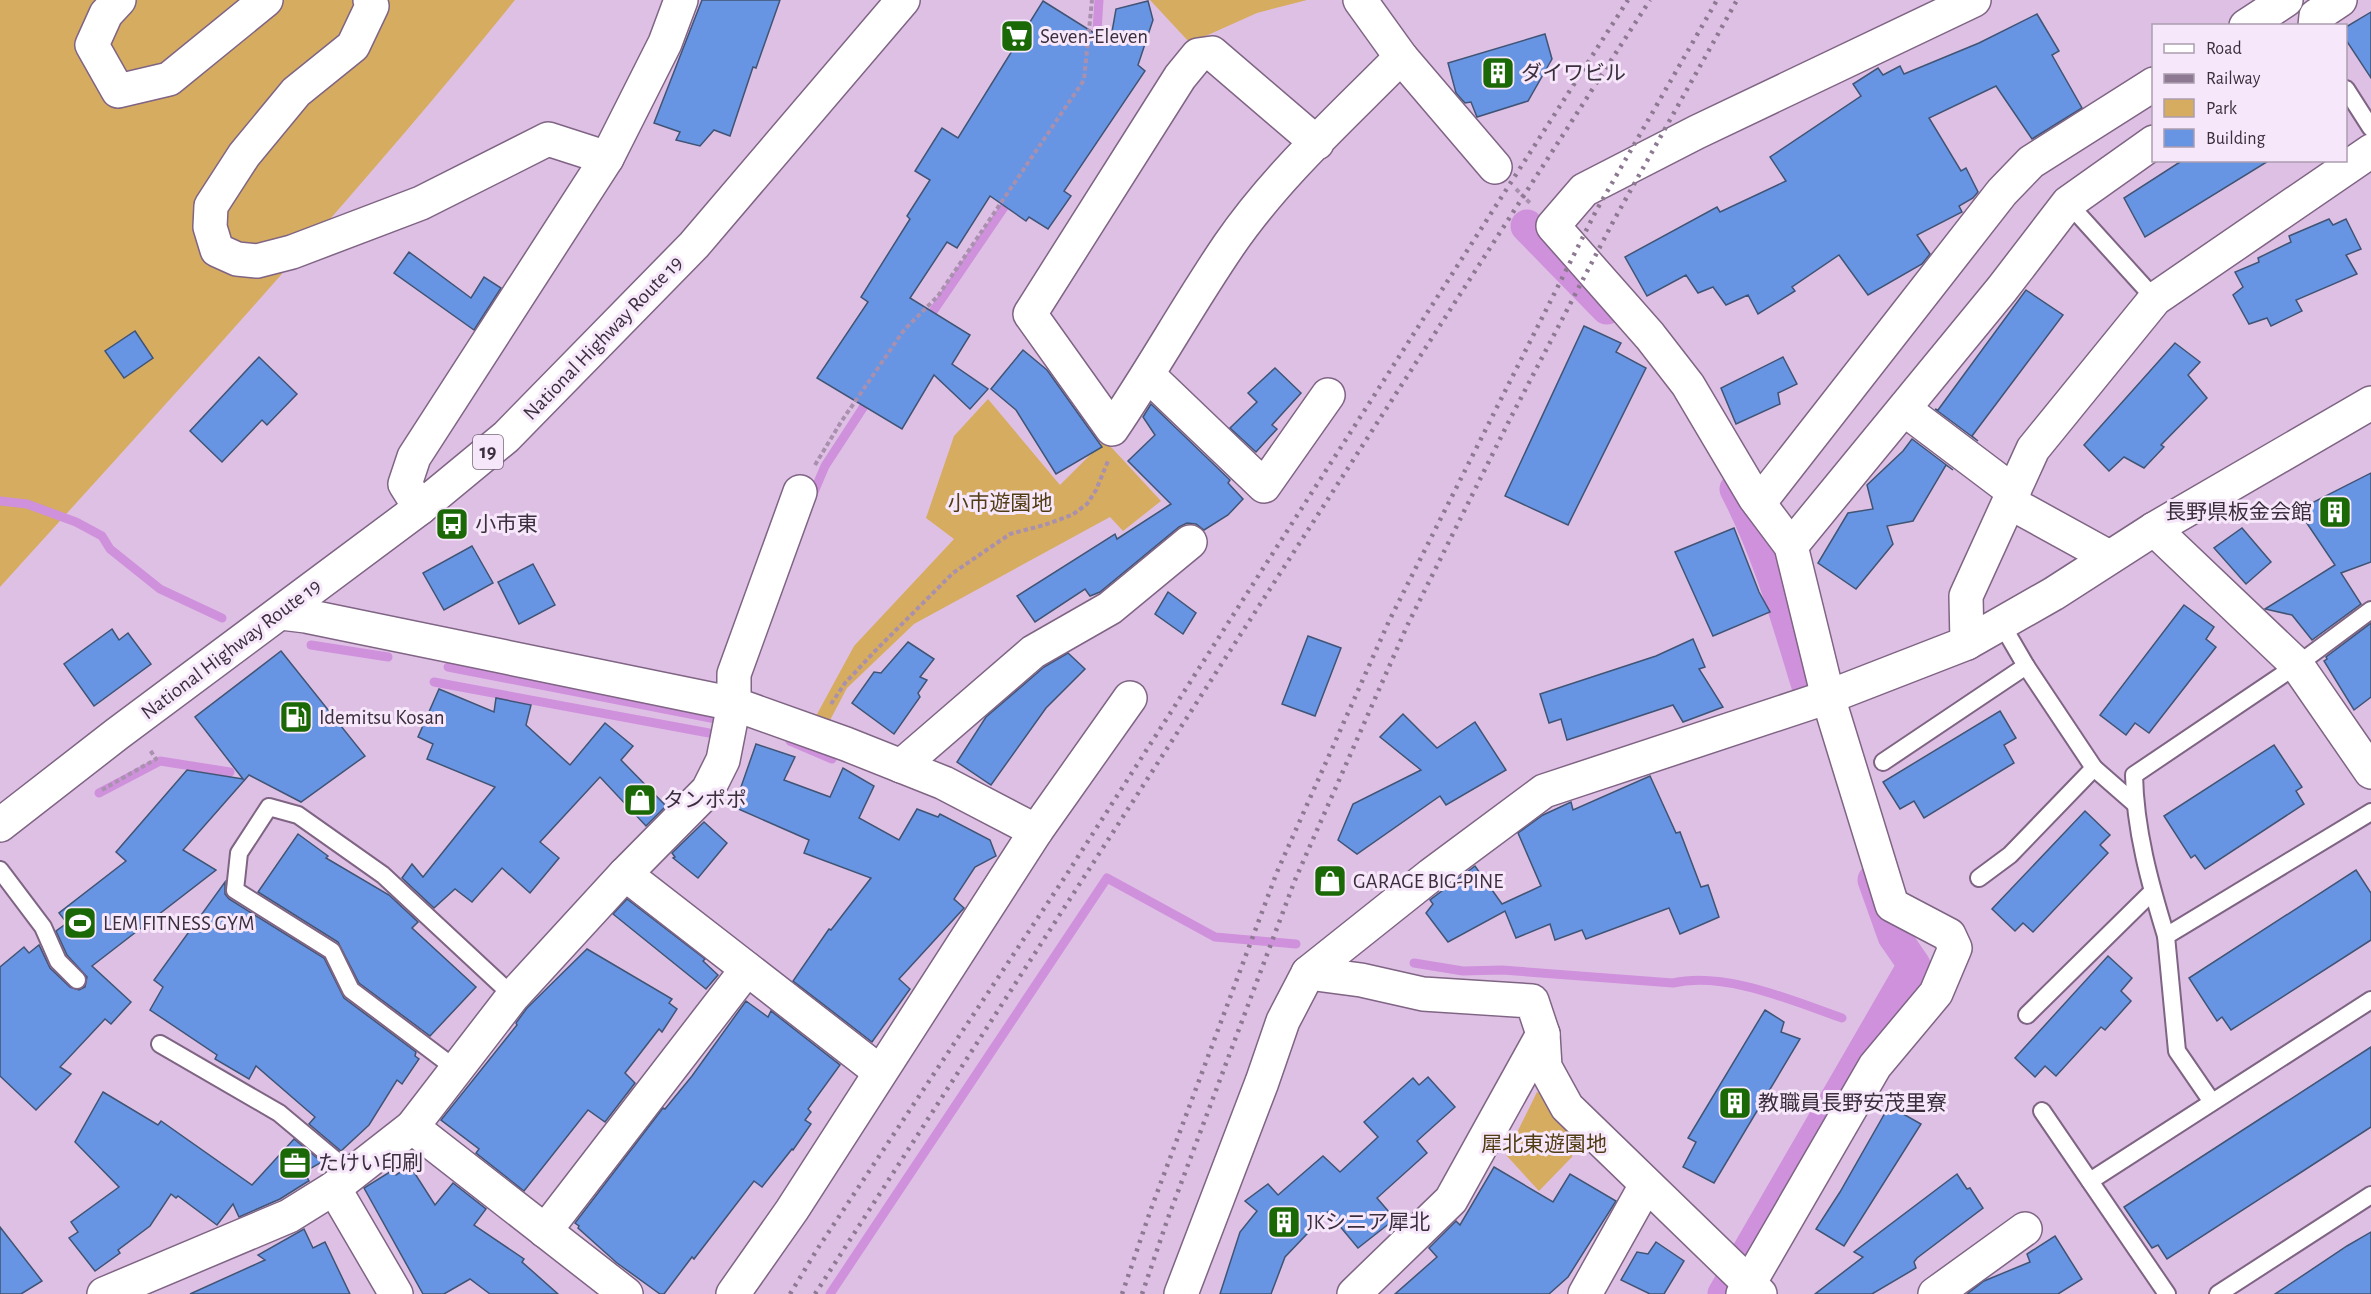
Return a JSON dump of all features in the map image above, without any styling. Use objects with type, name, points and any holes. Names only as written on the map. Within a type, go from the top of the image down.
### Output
[{"type":"main road","points":[[119,0],[106,14],[92,45],[118,91],[169,79],[266,0]]},
{"type":"main road","points":[[369,0],[372,6],[353,46],[296,92],[244,155],[211,206],[210,227],[217,250],[237,259],[257,261],[292,252],[421,203],[548,139],[607,158]]},
{"type":"main road","points":[[420,508],[405,484],[414,457],[607,158],[665,43],[681,0]]},
{"type":"main road","name":"National Highway Route 19","points":[[0,825],[117,734],[420,508],[506,437],[694,245],[903,0]]},
{"type":"main road","points":[[1360,0],[1401,57],[1495,167]]},
{"type":"main road","points":[[1308,973],[1361,980],[1423,994],[1532,1001],[1543,1034],[1545,1067],[1568,1107],[1709,1246],[1751,1291],[1875,1065],[1936,993],[1954,948],[1949,935],[1893,905],[1828,697],[1791,546],[1759,503],[1688,385],[1650,336],[1553,226],[1584,190],[1697,132],[1974,0]]},
{"type":"main road","points":[[2249,24],[2286,0]]},
{"type":"main road","points":[[2315,24],[2316,16],[2340,0]]},
{"type":"main road","points":[[1317,143],[1212,53],[1198,55],[1180,77],[1030,314],[1112,429],[1229,244],[1266,198],[1401,57]]},
{"type":"main road","points":[[1759,503],[2002,192],[2031,162],[2152,85]]},
{"type":"main road","points":[[1791,546],[2002,289],[2068,203],[2152,143]]},
{"type":"main road","points":[[1967,643],[1966,596],[2033,449],[2155,299],[2371,151]]},
{"type":"main road","points":[[1148,375],[1264,486],[1328,395]]},
{"type":"main road","points":[[1181,1294],[1283,1021],[1308,973],[1431,875],[1544,791],[1828,697],[1967,643],[2053,594],[2154,529],[2371,403]]},
{"type":"main road","points":[[1904,409],[2012,497],[2109,557]]},
{"type":"main road","points":[[104,1294],[289,1216],[343,1181],[412,1128],[513,996],[625,874],[708,790],[723,760],[732,716],[734,674],[800,492]]},
{"type":"main road","points":[[2154,529],[2297,665],[2371,772]]},
{"type":"main road","points":[[901,766],[1033,652],[1110,608],[1190,542]]},
{"type":"main road","points":[[281,613],[318,618],[732,716],[816,733],[944,783],[1036,831]]},
{"type":"main road","points":[[733,1294],[792,1210],[1036,831],[1130,698]]},
{"type":"main road","points":[[625,874],[880,1072]]},
{"type":"main road","points":[[545,1232],[747,969]]},
{"type":"main road","points":[[1354,1294],[1451,1200],[1543,1034]]},
{"type":"main road","points":[[412,1128],[626,1294]]},
{"type":"main road","points":[[343,1181],[396,1294]]},
{"type":"main road","points":[[1585,1294],[1646,1185]]},
{"type":"main road","points":[[1935,1294],[2025,1229]]},
{"type":"lane","points":[[2347,91],[2371,128]]},
{"type":"lane","points":[[2068,203],[2155,299]]},
{"type":"lane","points":[[2212,1102],[2177,1051],[2166,936],[2152,892],[2134,803],[2134,775],[2297,665],[2371,610]]},
{"type":"lane","points":[[2001,623],[2026,666],[2094,768],[2134,803]]},
{"type":"lane","points":[[1883,762],[2026,666]]},
{"type":"lane","points":[[1979,878],[2010,855],[2094,768]]},
{"type":"lane","points":[[456,1069],[351,990],[332,951],[235,890],[239,853],[269,807],[298,815],[383,875],[513,996]]},
{"type":"lane","points":[[2166,936],[2371,812]]},
{"type":"lane","points":[[0,870],[43,927],[58,961],[77,980]]},
{"type":"lane","points":[[2027,1015],[2152,892]]},
{"type":"lane","points":[[2090,1181],[2371,1000]]},
{"type":"lane","points":[[159,1044],[279,1113],[343,1181]]},
{"type":"lane","points":[[2042,1111],[2167,1294]]},
{"type":"lane","points":[[2218,1294],[2371,1195]]},
{"type":"path","points":[[800,492],[841,422],[897,339],[938,296],[1084,80],[1092,0]]},
{"type":"path","points":[[1495,167],[1553,226]]},
{"type":"path","points":[[816,733],[845,683],[953,573],[1010,534],[1072,515],[1087,504],[1104,473],[1114,440],[1112,429]]},
{"type":"path","points":[[98,792],[156,759]]},
{"type":"green space","points":[[0,0],[515,0],[326,224],[0,587]]},
{"type":"green space","points":[[1150,0],[1307,0],[1257,13],[1190,43]]},
{"type":"green space","name":"小市遊園地","points":[[988,399],[1060,485],[1103,442],[1112,448],[1161,501],[1123,531],[1110,517],[914,624],[847,688],[829,722],[816,716],[854,646],[954,539],[926,518],[954,436]]},
{"type":"green space","name":"犀北東遊園地","points":[[1537,1092],[1554,1098],[1574,1139],[1572,1157],[1539,1191],[1506,1155]]},
{"type":"building","points":[[702,0],[780,0],[756,68],[753,67],[730,136],[714,130],[700,146],[676,140],[680,132],[654,123]]},
{"type":"building","points":[[1043,1],[1110,43],[1116,9],[1148,1],[1153,20],[1138,65],[1145,71],[1064,191],[1071,196],[1048,229],[1029,217],[1026,221],[990,196],[957,248],[947,242],[910,298],[970,335],[952,364],[988,389],[970,409],[934,375],[902,429],[817,378],[868,302],[861,297],[910,219],[907,216],[930,180],[915,171],[942,128],[958,138]]},
{"type":"building","points":[[2371,12],[2371,78],[2347,42],[2347,26]]},
{"type":"building","points":[[2037,14],[2059,51],[2052,55],[2082,108],[2032,139],[1996,86],[1929,118],[1961,171],[1966,168],[1978,192],[1973,198],[1959,206],[1962,212],[1917,235],[1930,254],[1922,264],[1868,295],[1839,255],[1792,287],[1795,291],[1758,314],[1748,295],[1726,305],[1713,287],[1698,293],[1686,275],[1647,296],[1625,257],[1717,207],[1720,212],[1786,181],[1770,157],[1861,96],[1853,84],[1878,68],[1883,75],[1900,66],[1904,74],[1979,43]]},
{"type":"building","name":"ダイワビル","points":[[1545,34],[1552,59],[1528,101],[1477,117],[1471,102],[1465,103],[1456,93],[1448,63]]},
{"type":"building","points":[[2180,162],[2267,162],[2145,237],[2124,198]]},
{"type":"building","points":[[2329,219],[2333,225],[2346,219],[2361,249],[2346,255],[2357,274],[2296,300],[2302,311],[2271,326],[2267,318],[2249,324],[2233,295],[2243,287],[2235,272],[2259,262],[2258,258],[2291,242],[2289,236]]},
{"type":"building","points":[[409,252],[471,298],[484,277],[501,288],[474,330],[394,273]]},
{"type":"building","points":[[2026,290],[2063,315],[1972,436],[1978,441],[1935,409],[1938,410]]},
{"type":"building","points":[[1584,326],[1621,343],[1616,352],[1646,368],[1568,525],[1505,496]]},
{"type":"building","points":[[135,331],[153,358],[124,378],[105,351]]},
{"type":"building","points":[[2175,343],[2200,362],[2188,375],[2207,398],[2161,445],[2164,447],[2144,468],[2124,457],[2109,471],[2084,445]]},
{"type":"building","points":[[1023,350],[1047,370],[1102,447],[1056,474],[1016,410],[991,389]]},
{"type":"building","points":[[259,357],[297,394],[267,425],[262,420],[222,462],[190,431]]},
{"type":"building","points":[[1783,357],[1797,384],[1778,393],[1780,404],[1736,424],[1721,388]]},
{"type":"building","points":[[1275,368],[1301,393],[1272,425],[1277,429],[1256,452],[1230,428],[1257,402],[1248,393]]},
{"type":"building","points":[[1151,404],[1230,480],[1228,483],[1243,499],[1228,515],[1204,530],[1196,524],[1187,523],[1179,527],[1100,592],[1090,596],[1085,589],[1035,622],[1017,596],[1115,534],[1117,539],[1171,504],[1128,461],[1155,435],[1143,417]]},
{"type":"building","points":[[1912,439],[1953,470],[1946,465],[1913,521],[1887,526],[1893,544],[1856,589],[1818,563],[1848,513],[1873,509],[1867,485],[1903,451]]},
{"type":"building","points":[[2371,473],[2371,562],[2341,573],[2361,604],[2312,640],[2292,615],[2265,609],[2335,565],[2298,510]]},
{"type":"building","points":[[1734,528],[1759,592],[1770,612],[1713,636],[1675,552]]},
{"type":"building","points":[[2242,528],[2271,562],[2246,584],[2214,548]]},
{"type":"building","points":[[472,546],[493,583],[444,610],[423,573]]},
{"type":"building","points":[[533,564],[555,605],[519,624],[498,582]]},
{"type":"building","points":[[1168,592],[1196,613],[1183,634],[1155,614]]},
{"type":"building","points":[[2184,605],[2214,627],[2206,639],[2216,647],[2149,733],[2135,723],[2126,735],[2100,715]]},
{"type":"building","points":[[2371,623],[2371,697],[2354,710],[2324,661],[2326,657]]},
{"type":"building","points":[[112,629],[119,640],[128,633],[151,664],[94,706],[64,664]]},
{"type":"building","points":[[1308,636],[1341,648],[1315,716],[1282,704]]},
{"type":"building","points":[[1693,639],[1705,667],[1699,669],[1723,707],[1683,722],[1673,705],[1567,740],[1561,719],[1549,723],[1540,694],[1656,656]]},
{"type":"building","points":[[908,642],[934,659],[920,677],[927,680],[918,693],[920,697],[894,734],[852,703],[874,672],[881,673]]},
{"type":"building","points":[[281,651],[365,756],[301,802],[249,775],[183,850],[216,870],[92,966],[131,1002],[111,1024],[105,1019],[60,1067],[71,1074],[36,1110],[0,1076],[0,967],[24,947],[29,953],[39,945],[50,968],[70,987],[79,990],[85,987],[87,977],[67,955],[56,931],[67,923],[59,913],[126,861],[116,852],[187,770],[243,779],[195,717]]},
{"type":"building","points":[[1068,653],[1085,669],[1046,708],[991,785],[957,762],[986,717],[1044,667]]},
{"type":"building","points":[[439,689],[494,712],[496,698],[531,705],[526,725],[570,765],[605,723],[633,746],[621,760],[666,806],[646,826],[600,777],[540,842],[559,858],[530,893],[502,868],[472,902],[455,889],[434,908],[402,878],[412,864],[423,877],[495,787],[427,759],[433,744],[418,737]]},
{"type":"building","points":[[2000,711],[2016,738],[2004,745],[2014,763],[1924,818],[1914,801],[1900,809],[1883,782]]},
{"type":"building","points":[[1403,714],[1437,748],[1475,722],[1506,770],[1446,805],[1440,796],[1357,854],[1338,840],[1353,804],[1421,770],[1380,737]]},
{"type":"building","points":[[756,744],[795,757],[784,780],[830,797],[843,768],[874,786],[859,818],[899,840],[917,809],[938,817],[940,814],[990,840],[996,856],[975,867],[954,899],[964,908],[899,979],[910,989],[872,1042],[793,981],[829,929],[831,930],[871,878],[804,853],[809,840],[734,807]]},
{"type":"building","points":[[2274,745],[2302,787],[2296,791],[2304,804],[2205,869],[2195,855],[2191,858],[2164,816]]},
{"type":"building","points":[[1650,776],[1676,833],[1680,832],[1701,887],[1708,885],[1719,917],[1680,934],[1669,908],[1586,939],[1582,930],[1555,940],[1550,924],[1516,938],[1505,911],[1448,942],[1426,913],[1433,904],[1430,900],[1475,866],[1502,904],[1541,886],[1518,833],[1543,815],[1571,802],[1573,810]]},
{"type":"building","points":[[2085,811],[2110,835],[2100,845],[2108,853],[2033,932],[2023,923],[2015,931],[1992,909]]},
{"type":"building","points":[[704,822],[727,843],[698,878],[673,858],[675,857],[672,853]]},
{"type":"building","points":[[298,834],[328,856],[326,858],[389,895],[418,922],[412,928],[476,987],[430,1036],[359,983],[338,942],[258,892]]},
{"type":"building","points":[[2356,870],[2371,893],[2371,940],[2231,1030],[2222,1017],[2217,1021],[2189,978]]},
{"type":"building","points":[[225,882],[225,894],[229,899],[324,958],[344,998],[416,1052],[415,1056],[419,1059],[402,1084],[397,1080],[369,1125],[341,1151],[309,1124],[315,1117],[256,1066],[249,1079],[215,1059],[217,1055],[150,1010],[163,987],[154,980]]},
{"type":"building","points":[[627,899],[705,959],[703,961],[718,975],[706,989],[613,914]]},
{"type":"building","points":[[587,949],[672,999],[669,1003],[677,1009],[662,1032],[659,1029],[625,1073],[635,1083],[605,1122],[588,1110],[524,1191],[476,1153],[479,1149],[441,1120],[517,1025],[516,1023],[527,1008]]},
{"type":"building","points":[[2108,956],[2132,978],[2121,991],[2131,1001],[2105,1030],[2101,1027],[2056,1076],[2045,1066],[2035,1077],[2015,1058]]},
{"type":"building","points":[[746,1001],[768,1017],[771,1011],[840,1065],[808,1109],[811,1112],[805,1120],[811,1124],[793,1150],[762,1187],[754,1181],[694,1259],[692,1257],[664,1294],[660,1294],[617,1263],[575,1223],[663,1108],[665,1109],[692,1076]]},
{"type":"building","name":"教職員長野安茂里寮","points":[[1765,1010],[1784,1022],[1781,1032],[1800,1039],[1714,1183],[1683,1167],[1696,1142],[1688,1138]]},
{"type":"building","points":[[2371,1047],[2371,1127],[2167,1259],[2158,1245],[2152,1248],[2124,1207]]},
{"type":"building","points":[[1428,1077],[1455,1107],[1417,1141],[1427,1153],[1377,1198],[1395,1219],[1358,1248],[1328,1212],[1285,1257],[1271,1294],[1220,1294],[1240,1232],[1257,1211],[1245,1201],[1268,1184],[1278,1195],[1323,1156],[1340,1172],[1378,1137],[1364,1122],[1413,1078],[1419,1085]]},
{"type":"building","points":[[103,1092],[158,1125],[161,1121],[252,1185],[294,1139],[322,1162],[304,1172],[309,1181],[280,1199],[239,1217],[233,1204],[217,1225],[178,1196],[176,1198],[171,1194],[150,1226],[118,1250],[120,1253],[95,1271],[69,1238],[78,1232],[71,1222],[119,1187],[75,1142]]},
{"type":"building","points":[[1889,1106],[1921,1124],[1844,1246],[1816,1229]]},
{"type":"building","points":[[410,1166],[435,1205],[453,1183],[486,1209],[474,1225],[524,1259],[522,1262],[558,1294],[490,1294],[470,1279],[444,1294],[423,1294],[364,1188],[393,1170],[396,1175]]},
{"type":"building","points":[[1494,1167],[1553,1202],[1570,1174],[1616,1201],[1568,1277],[1549,1294],[1395,1294],[1437,1257],[1429,1248],[1456,1221],[1460,1225]]},
{"type":"building","points":[[1957,1174],[1967,1189],[1970,1188],[1983,1208],[1917,1258],[1914,1262],[1916,1268],[1872,1294],[1815,1294],[1863,1257],[1854,1252]]},
{"type":"building","points":[[0,1227],[42,1281],[21,1294],[0,1294]]},
{"type":"building","points":[[304,1229],[313,1248],[325,1242],[350,1294],[190,1294],[265,1260],[258,1255]]},
{"type":"building","points":[[2371,1232],[2371,1294],[2275,1294],[2347,1246]]},
{"type":"building","points":[[2055,1236],[2082,1279],[2058,1294],[1967,1294],[1984,1281],[2030,1262],[2027,1254]]},
{"type":"building","points":[[1656,1242],[1684,1261],[1664,1294],[1650,1294],[1621,1280],[1637,1252],[1648,1254]]},
{"type":"waterway","points":[[1096,46],[1099,0]]},
{"type":"waterway","points":[[924,321],[932,313],[1011,197]]},
{"type":"waterway","points":[[1527,226],[1607,308]]},
{"type":"waterway","points":[[811,499],[825,466],[870,397]]},
{"type":"waterway","points":[[1736,489],[1768,561],[1808,686]]},
{"type":"waterway","points":[[0,501],[27,504],[76,522],[102,536],[110,549],[160,589],[222,618]]},
{"type":"waterway","points":[[311,645],[388,657]]},
{"type":"waterway","points":[[448,667],[726,721]]},
{"type":"waterway","points":[[434,682],[709,733]]},
{"type":"waterway","points":[[790,741],[832,759]]},
{"type":"waterway","points":[[99,793],[160,761],[230,772]]},
{"type":"waterway","points":[[830,1294],[1107,878],[1215,937],[1296,944]]},
{"type":"waterway","points":[[1724,1294],[1914,965],[1894,936],[1874,880]]},
{"type":"waterway","points":[[1414,963],[1463,971],[1502,970],[1673,983],[1693,980],[1714,981],[1736,984],[1781,996],[1842,1018]]},
{"type":"railway","points":[[790,1294],[818,1248],[1065,877],[1628,0]]},
{"type":"railway","points":[[815,1294],[1650,0]]},
{"type":"railway","points":[[1122,1294],[1151,1209],[1277,872],[1389,621],[1596,211],[1717,0]]},
{"type":"railway","points":[[1142,1294],[1168,1218],[1295,880],[1407,626],[1510,419],[1614,220],[1737,0]]},
{"type":"place","name":"Seven-Eleven","points":[[1017,36]]},
{"type":"place","name":"ダイワビル","points":[[1498,73]]},
{"type":"place","name":"長野県板金会館","points":[[2335,512]]},
{"type":"place","name":"小市東","points":[[452,524]]},
{"type":"place","name":"Idemitsu Kosan","points":[[296,717]]},
{"type":"place","name":"タンポポ","points":[[640,800]]},
{"type":"place","name":"GARAGE BIG-PINE","points":[[1330,881]]},
{"type":"place","name":"LEM FITNESS GYM","points":[[80,923]]},
{"type":"place","name":"教職員長野安茂里寮","points":[[1735,1103]]},
{"type":"place","name":"たけい印刷","points":[[295,1163]]},
{"type":"place","name":"JKシニア犀北","points":[[1284,1222]]}]
